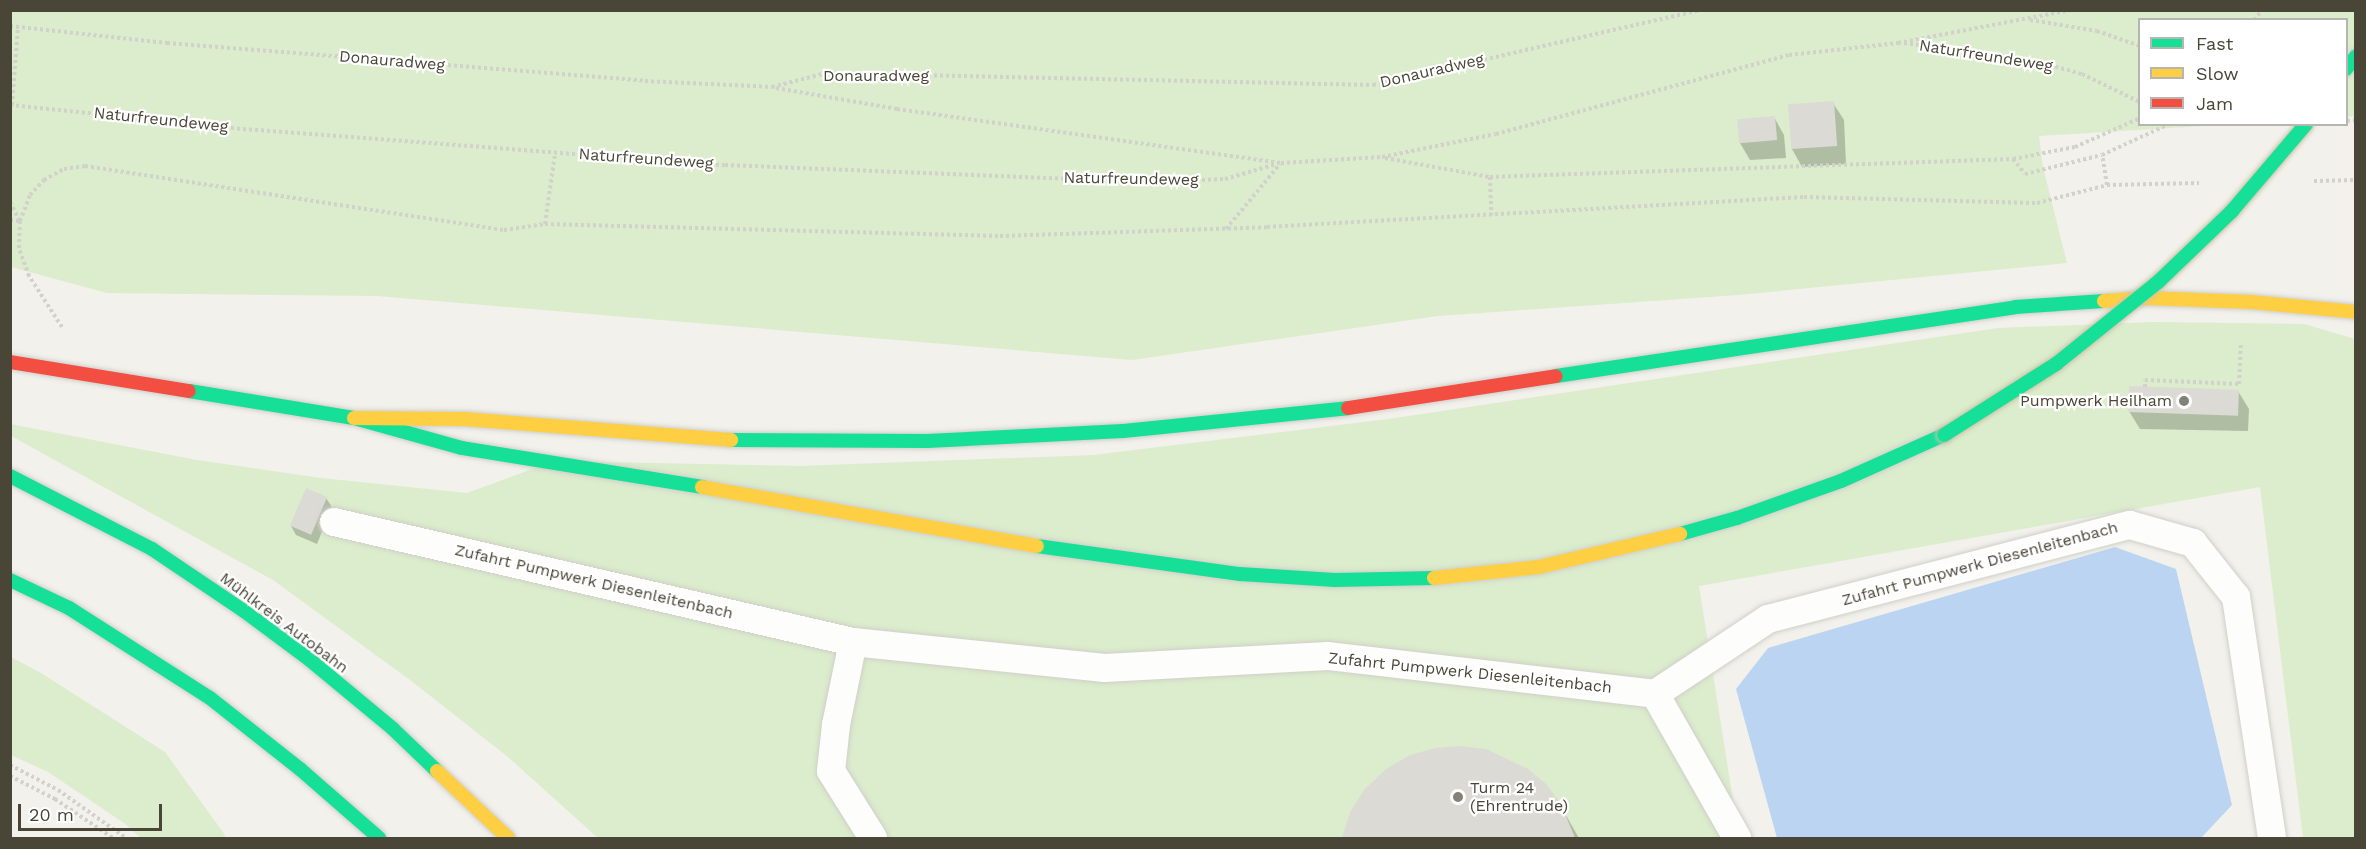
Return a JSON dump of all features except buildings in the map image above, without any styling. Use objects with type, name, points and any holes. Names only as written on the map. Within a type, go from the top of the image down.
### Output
[{"type":"highway","points":[[10,362],[354,418],[462,448],[765,497],[1070,552],[1240,574],[1335,580],[1443,578],[1539,567],[1639,545],[1737,518],[1841,481],[1944,435],[2056,364],[2158,282],[2232,211],[2304,126]]},
{"type":"highway","points":[[354,418],[464,418],[661,436],[767,442],[961,439],[1123,430],[1348,408],[2015,307],[2146,298],[2262,303],[2355,312]]},
{"type":"highway","name":"Mühlkreis Autobahn","points":[[10,476],[152,549],[244,610],[310,660],[393,729],[508,838]]},
{"type":"highway","points":[[10,580],[69,608],[147,655],[210,698],[300,769],[379,838]]},
{"type":"lane","name":"Zufahrt Pumpwerk Diesenleitenbach","points":[[334,522],[853,642],[1105,668],[1328,656],[1655,694],[1768,619],[2130,525],[2193,543],[2236,597],[2272,838]]},
{"type":"lane","points":[[853,642],[836,725],[831,771],[873,838]]},
{"type":"lane","points":[[1655,694],[1737,838]]},
{"type":"path","name":"Donauradweg","points":[[10,26],[167,43],[645,81],[772,87],[826,73],[1373,85],[1700,10]]},
{"type":"path","points":[[772,87],[908,110],[1281,163],[1382,157],[1496,134],[1789,55],[1898,43],[2071,10]]},
{"type":"path","points":[[2026,19],[2097,31],[2138,46]]},
{"type":"path","points":[[11,105],[18,27]]},
{"type":"path","name":"Naturfreundeweg","points":[[1898,43],[2038,62],[2082,74],[2138,102]]},
{"type":"path","name":"Naturfreundeweg","points":[[11,105],[243,129],[725,165],[1154,182],[1225,179],[1281,163]]},
{"type":"path","points":[[1382,157],[1490,177],[1650,174],[2013,159],[2075,147],[2138,118]]},
{"type":"path","points":[[2013,159],[2025,174],[2102,155],[2165,126]]},
{"type":"path","points":[[545,224],[555,153]]},
{"type":"path","points":[[2102,155],[2107,185]]},
{"type":"path","points":[[1226,229],[1281,163]]},
{"type":"path","points":[[64,331],[29,276],[19,248],[20,221],[30,195],[44,180],[64,168],[85,166],[504,230],[545,224],[1000,236],[1226,229],[1804,197],[2037,203],[2107,185],[2202,183]]},
{"type":"path","points":[[1490,177],[1491,215]]},
{"type":"path","points":[[2308,181],[2355,180]]},
{"type":"path","points":[[10,202],[20,221]]},
{"type":"path","points":[[10,220],[20,221]]},
{"type":"path","points":[[2145,387],[2145,381],[2230,387],[2240,384],[2241,342]]},
{"type":"path","points":[[10,765],[58,790],[126,838]]},
{"type":"path","points":[[10,776],[55,799],[113,838]]},
{"type":"green space","points":[[2355,10],[2356,116],[2348,117],[2348,18],[2138,18],[2138,126],[2203,126],[2039,136],[2043,167],[2067,263],[1738,295],[1438,316],[1132,360],[377,296],[107,293],[11,267],[10,11]]},
{"type":"green space","points":[[2154,322],[2304,324],[2355,339],[2355,838],[2303,838],[2260,487],[1699,586],[1739,838],[598,838],[508,757],[414,683],[273,580],[11,436],[10,424],[197,460],[321,478],[467,493],[554,461],[801,466],[1093,455],[1388,419],[1998,328]]},
{"type":"green space","points":[[11,657],[41,673],[165,752],[225,835],[224,838],[141,838],[124,823],[48,772],[11,755]]},
{"type":"water","points":[[2115,547],[2176,569],[2232,805],[2201,838],[1777,838],[1736,689],[1768,648]]},
{"type":"traffic: fast","points":[[2348,66],[2356,56]]},
{"type":"traffic: fast","points":[[1944,435],[2056,364],[2158,282],[2232,211],[2304,126]]},
{"type":"traffic: fast","points":[[1556,376],[2015,307],[2104,301]]},
{"type":"traffic: fast","points":[[189,391],[354,418],[462,448],[702,487]]},
{"type":"traffic: fast","points":[[731,440],[927,441],[1123,431],[1348,408]]},
{"type":"traffic: fast","points":[[1680,534],[1737,518],[1841,481],[1944,435]]},
{"type":"traffic: fast","points":[[10,476],[152,549],[244,611],[310,660],[393,729],[437,771]]},
{"type":"traffic: fast","points":[[1037,546],[1240,574],[1335,580],[1434,578]]},
{"type":"traffic: fast","points":[[10,580],[69,608],[210,698],[300,769],[379,838]]},
{"type":"traffic: slow","points":[[2104,301],[2147,298],[2251,302],[2356,312]]},
{"type":"traffic: slow","points":[[354,418],[464,419],[731,440]]},
{"type":"traffic: slow","points":[[702,487],[1037,546]]},
{"type":"traffic: slow","points":[[1434,578],[1539,567],[1680,534]]},
{"type":"traffic: slow","points":[[437,771],[508,838]]},
{"type":"traffic: jam","points":[[10,362],[189,391]]},
{"type":"traffic: jam","points":[[1348,408],[1556,376]]},
{"type":"place","name":"Pumpwerk Heilham","points":[[2184,401]]},
{"type":"place","name":"Turm 24 (Ehrentrude)","points":[[1458,797]]}]
